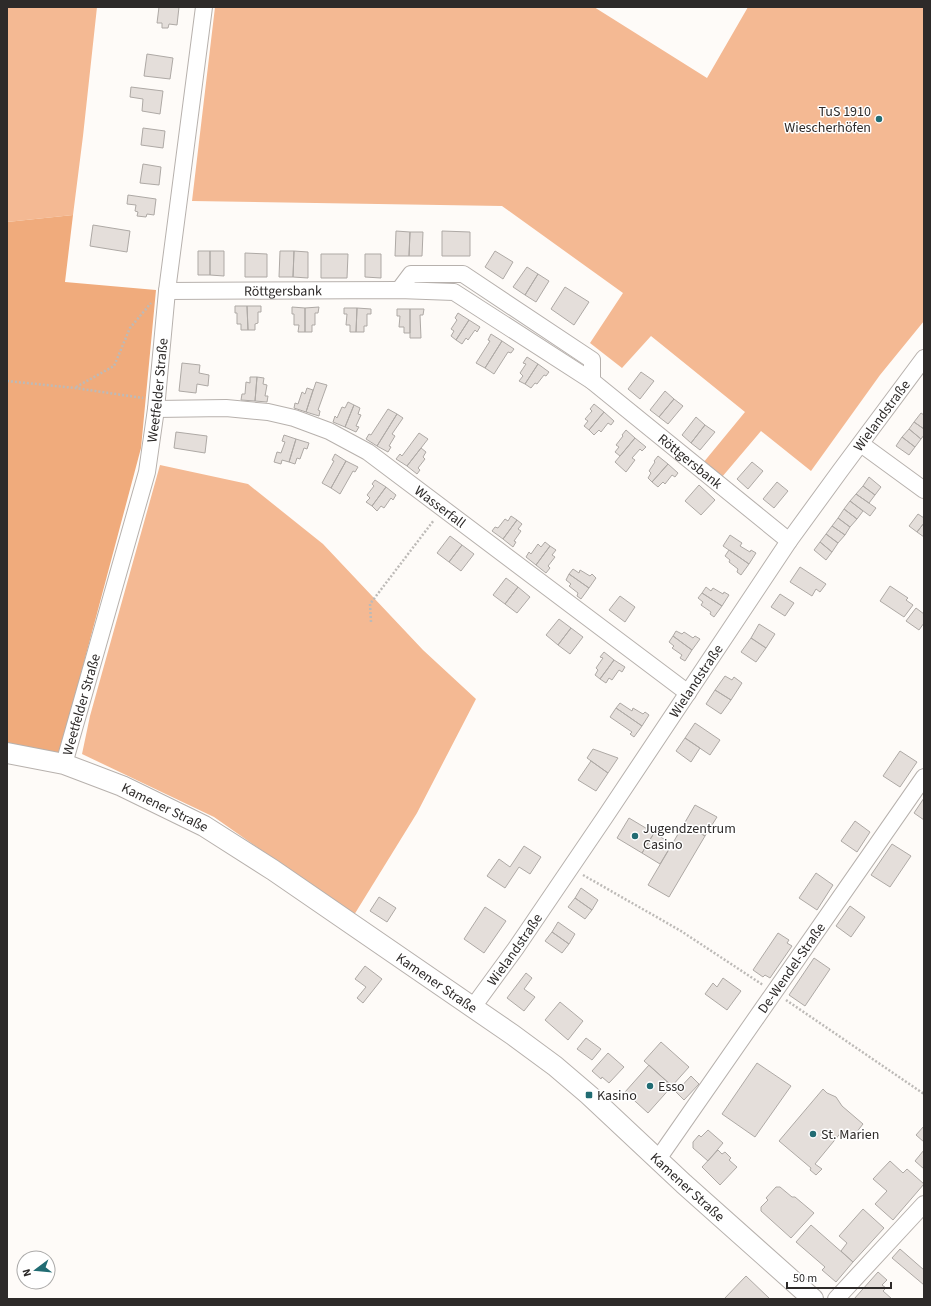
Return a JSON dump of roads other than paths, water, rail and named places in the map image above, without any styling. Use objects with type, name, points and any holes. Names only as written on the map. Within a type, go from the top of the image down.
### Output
[{"type":"main road","name":"Kamener Straße","points":[[7,753],[64,764],[122,786],[204,826],[273,870],[534,1050],[589,1095],[813,1299]]},
{"type":"street","name":"Weetfelder Straße","points":[[64,764],[146,472],[156,404],[167,291],[204,7]]},
{"type":"street","points":[[399,290],[411,274],[463,274],[592,360],[592,381]]},
{"type":"street","name":"Röttgersbank","points":[[167,291],[399,290],[454,292],[592,381],[789,542]]},
{"type":"street","points":[[494,317],[505,301]]},
{"type":"street","points":[[521,334],[532,319]]},
{"type":"street","name":"Wielandstraße","points":[[473,1007],[516,948],[671,721],[688,693],[789,542],[924,358]]},
{"type":"street","name":"Wasserfall","points":[[156,404],[268,412],[294,418],[329,431],[368,452],[688,693]]},
{"type":"street","points":[[861,444],[924,490]]},
{"type":"street","name":"De-Wendel-Straße","points":[[658,1159],[924,776]]},
{"type":"street","points":[[836,1299],[924,1204]]},
{"type":"place","name":"TuS 1910 Wiescherhöfen","points":[[879,119]]},
{"type":"place","name":"Jugendzentrum Casino","points":[[635,836]]},
{"type":"place","name":"Esso","points":[[650,1086]]},
{"type":"place","name":"Kasino","points":[[589,1095]]},
{"type":"place","name":"St. Marien","points":[[813,1134]]}]
